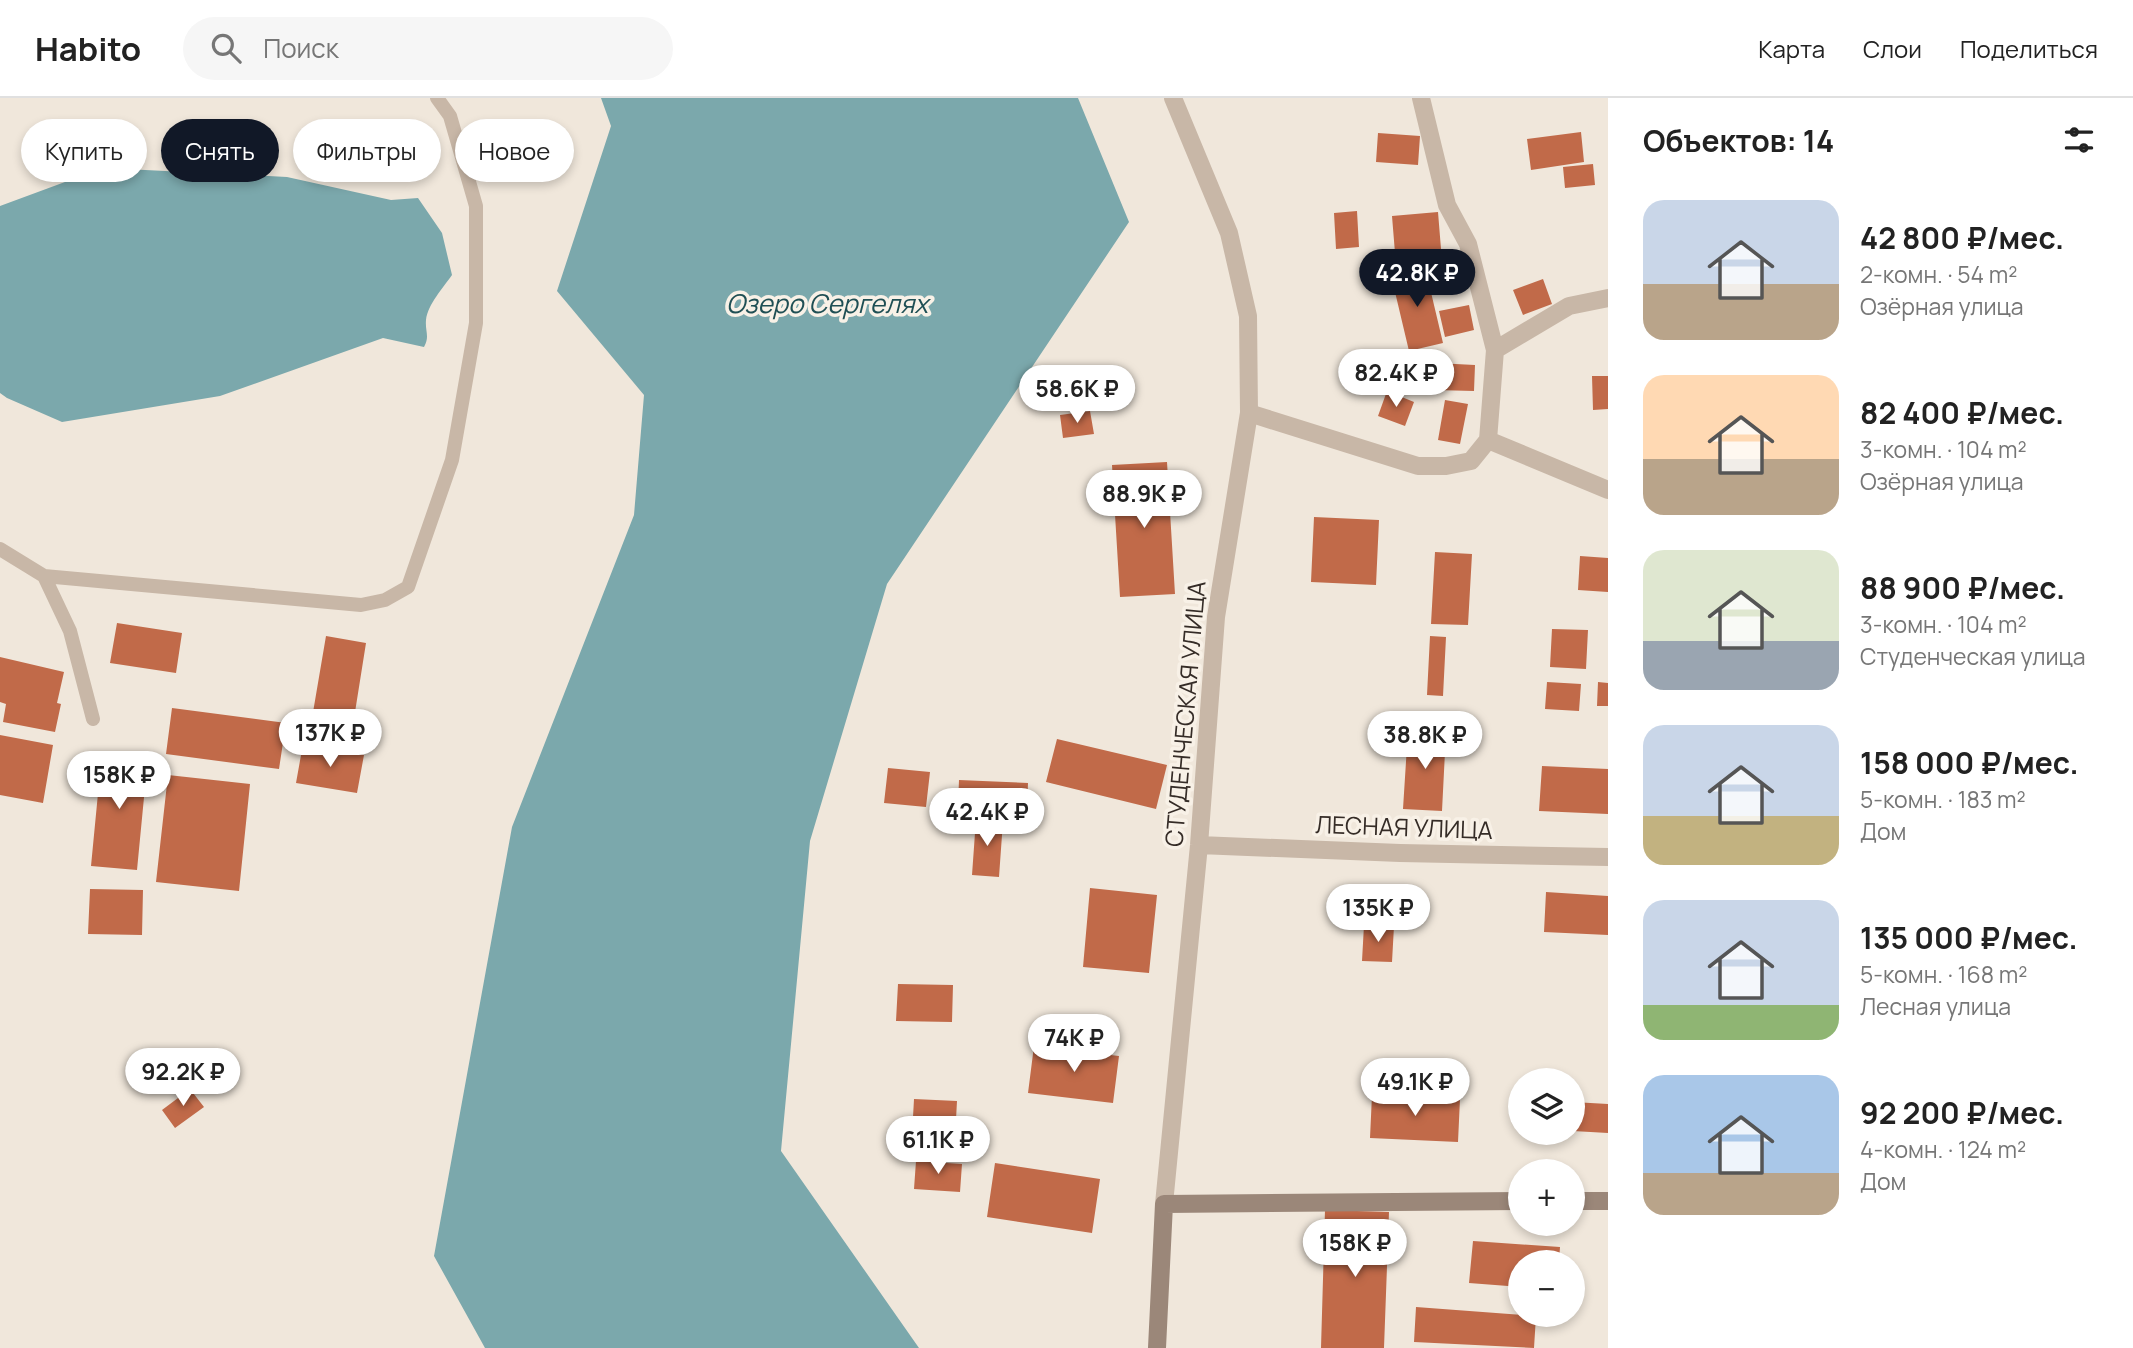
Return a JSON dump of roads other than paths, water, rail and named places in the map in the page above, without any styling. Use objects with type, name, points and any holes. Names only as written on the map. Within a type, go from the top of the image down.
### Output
[{"type":"street","name":"СТУДЕНЧЕСКАЯ УЛИЦА","points":[[1157,1348],[1164,1204],[1199,845],[1216,617],[1249,413],[1248,316],[1234,257],[1228,233],[1173,98]]},
{"type":"street","points":[[1249,413],[1418,466],[1446,466],[1471,461],[1488,440],[1495,350],[1468,244],[1447,205],[1421,98]]},
{"type":"street","points":[[1495,350],[1569,306],[1608,298]]},
{"type":"street","points":[[1488,440],[1608,490]]},
{"type":"street","name":"ЛЕСНАЯ УЛИЦА","points":[[1199,845],[1400,853],[1608,857]]},
{"type":"street","points":[[1585,1201],[1608,1200]]},
{"type":"street","points":[[1164,1204],[1508,1201]]},
{"type":"lane","points":[[0,549],[44,576],[361,605],[385,600],[408,587],[452,460],[476,323],[476,206],[450,116],[437,98]]},
{"type":"lane","points":[[44,576],[70,631],[93,719]]},
{"type":"water","name":"Озеро Сергелях","points":[[601,98],[1078,98],[1129,222],[887,584],[810,841],[781,1151],[919,1348],[485,1348],[434,1256],[512,827],[634,515],[644,395],[557,291],[611,126]]},
{"type":"water","points":[[147,170],[161,171],[161,182],[279,182],[279,177],[287,177],[293,178],[293,182],[310,182],[391,200],[418,198],[442,233],[452,275],[436,296],[427,314],[427,340],[424,347],[383,338],[220,396],[62,422],[0,393],[0,206],[65,182],[147,182]]}]
